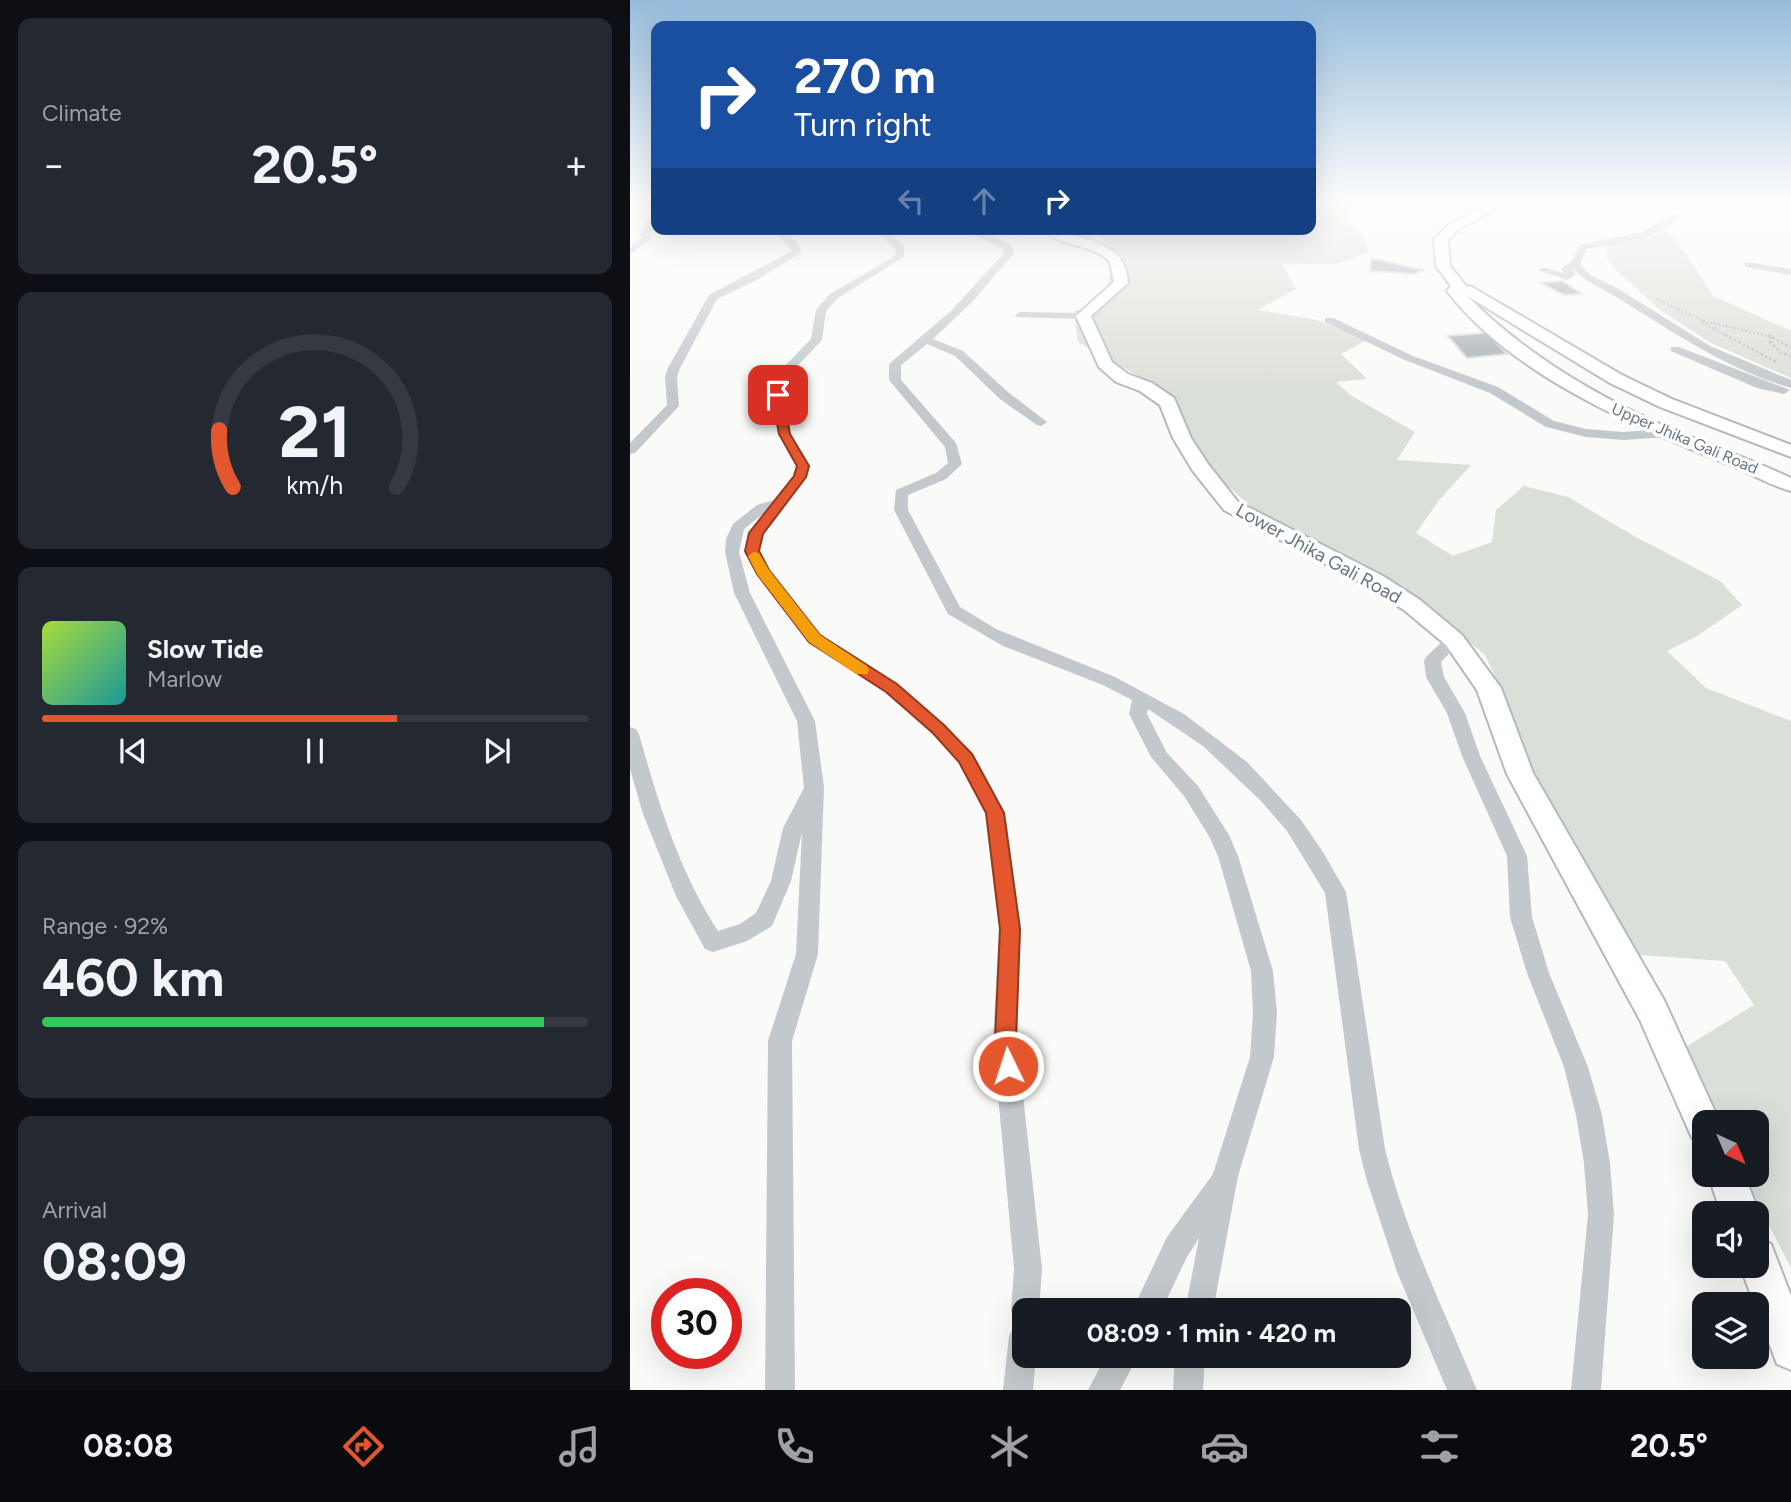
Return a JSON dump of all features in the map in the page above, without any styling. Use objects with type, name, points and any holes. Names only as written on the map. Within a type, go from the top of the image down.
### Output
[{"type":"main road","points":[[1083,316],[1121,283],[1123,268],[1121,265]]},
{"type":"main road","name":"Upper Jhika Gali Road","points":[[1443,265],[1459,285],[1454,291],[1465,303],[1515,345],[1591,396],[1668,433],[1754,466],[1791,485]]},
{"type":"main road","points":[[1459,285],[1616,379],[1666,403],[1791,451]]},
{"type":"main road","name":"Lower Jhika Gali Road","points":[[1083,316],[1105,364],[1122,378],[1146,387],[1168,402],[1188,448],[1231,506],[1375,581],[1412,605],[1454,640],[1489,688],[1520,774],[1653,1011],[1697,1110]]},
{"type":"main road","points":[[1764,1278],[1791,1350]]},
{"type":"street","points":[[630,450],[673,406],[671,377],[674,368],[713,297],[775,265]]},
{"type":"street","points":[[886,265],[834,296],[821,310],[816,340],[782,374],[778,395],[784,434],[803,466],[800,477],[756,533],[752,551],[762,571],[814,639],[891,688],[939,729],[966,758],[995,813],[1010,929],[1005,1040],[1028,1269],[1026,1298]]},
{"type":"street","points":[[1001,265],[986,285],[953,318],[895,364],[895,380],[951,446],[955,464],[941,476],[901,493],[901,510],[950,604],[967,621],[1017,647],[1084,671],[1171,713],[1253,780],[1285,813],[1323,867],[1335,892],[1372,1149],[1381,1190],[1424,1308],[1462,1390]]},
{"type":"street","points":[[1543,270],[1567,277],[1570,275],[1566,268],[1573,265]]},
{"type":"street","points":[[1576,265],[1586,277],[1613,290],[1706,348],[1791,384]]},
{"type":"street","points":[[1748,265],[1791,272]]},
{"type":"street","points":[[1020,315],[1083,316]]},
{"type":"street","points":[[1329,320],[1409,358],[1493,390],[1550,424],[1586,433],[1623,436],[1668,433]]},
{"type":"street","points":[[925,340],[950,346],[970,361],[1002,394],[1041,422]]},
{"type":"street","points":[[1675,349],[1761,385],[1791,392]]},
{"type":"street","points":[[779,503],[762,508],[737,527],[732,552],[742,593],[806,721],[814,787],[807,954],[780,1041],[780,1390]]},
{"type":"street","points":[[1454,640],[1432,661],[1434,677],[1455,713],[1471,756],[1517,856],[1521,916],[1542,985],[1576,1067],[1597,1163],[1601,1215],[1586,1390]]},
{"type":"street","points":[[1141,698],[1138,714],[1160,757],[1191,791],[1219,835],[1228,856],[1262,971],[1265,1013],[1262,1057],[1225,1176],[1202,1298]]},
{"type":"street","points":[[630,734],[636,783],[694,914],[713,942],[747,932],[764,919],[781,881],[793,828],[814,787]]},
{"type":"street","points":[[1152,1298],[1177,1247],[1225,1176]]},
{"type":"street","points":[[1018,1390],[1020,1368]]},
{"type":"street","points":[[1103,1390],[1116,1368]]},
{"type":"street","points":[[1188,1390],[1190,1368]]},
{"type":"path","points":[[1784,366],[1701,322],[1754,329],[1791,348]]},
{"type":"path","points":[[1715,328],[1721,324]]},
{"type":"path","points":[[1771,337],[1769,341],[1772,345],[1791,356]]},
{"type":"shaded area","points":[[1118,265],[1282,265],[1296,289],[1258,310],[1317,320],[1367,340],[1341,354],[1367,379],[1336,382],[1350,395],[1415,432],[1397,460],[1471,465],[1439,500],[1416,533],[1453,556],[1492,542],[1496,510],[1524,486],[1568,497],[1634,536],[1720,581],[1742,605],[1697,636],[1667,651],[1706,688],[1791,721],[1791,1268],[1769,1225],[1769,1201],[1757,1201],[1750,1187],[1769,1187],[1769,1110],[1710,1110],[1679,1051],[1754,1005],[1725,961],[1639,955],[1579,866],[1519,757],[1503,694],[1485,655],[1430,609],[1259,514],[1171,435],[1158,387],[1078,342],[1074,311],[1105,304],[1108,279]]},
{"type":"shaded area","points":[[1612,265],[1693,265],[1713,296],[1791,331],[1791,378],[1709,342],[1659,309]]},
{"type":"building","points":[[1370,265],[1401,265],[1423,270],[1415,274],[1370,271]]},
{"type":"building","points":[[1562,281],[1582,294],[1564,295],[1541,283]]},
{"type":"building","points":[[1487,333],[1507,354],[1467,358],[1448,336]]},
{"type":"slow traffic","points":[[754,556],[762,571],[814,639],[862,670]]},
{"type":"route","points":[[778,395],[784,434],[803,466],[800,477],[756,533],[752,551],[762,571],[814,639],[891,688],[939,729],[966,758],[995,813],[1010,929],[1005,1040],[1008,1066]]}]
